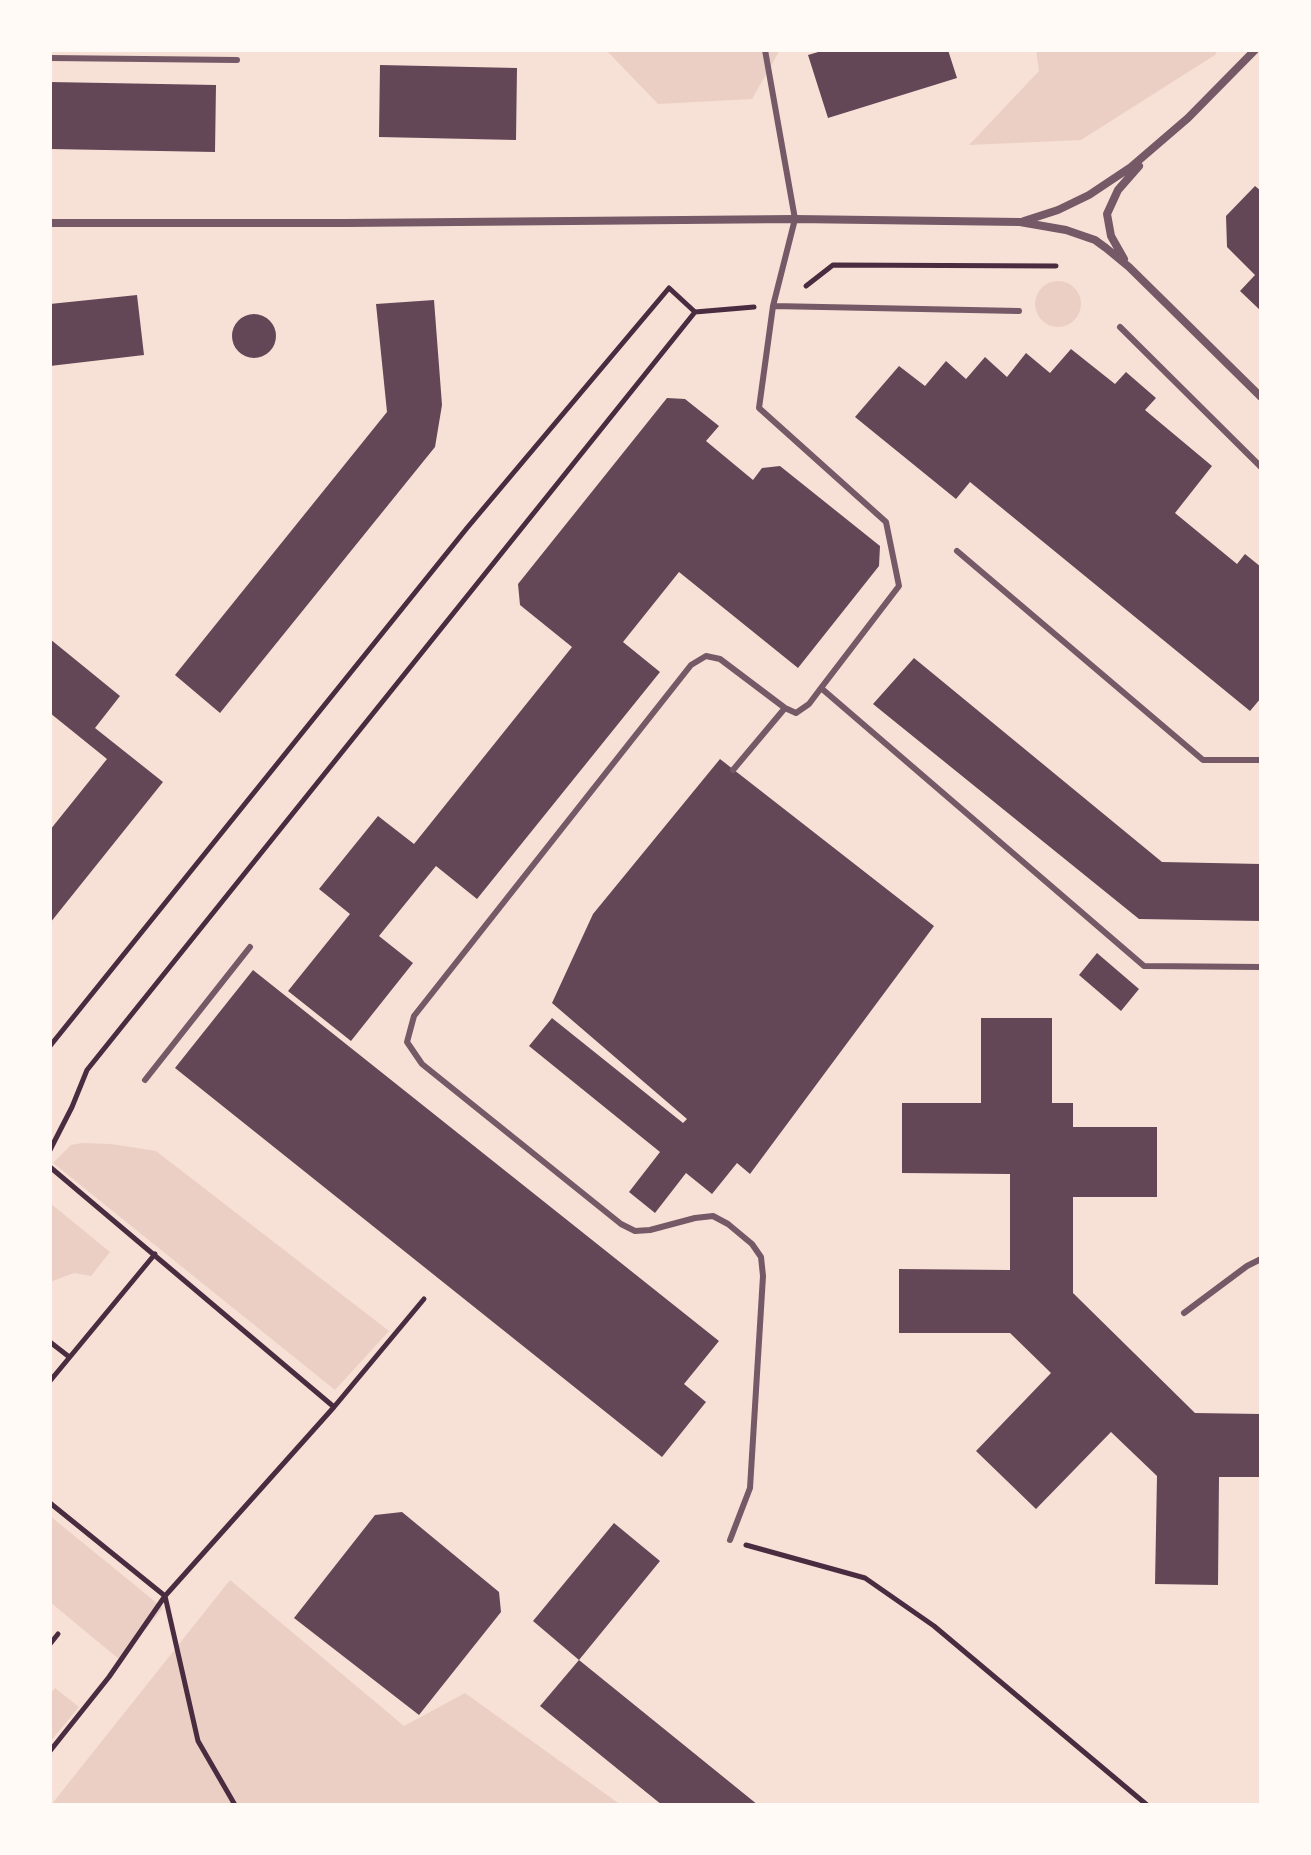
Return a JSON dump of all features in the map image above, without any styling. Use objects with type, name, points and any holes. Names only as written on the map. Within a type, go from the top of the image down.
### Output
[{"type":"street","points":[[1129,267],[1111,236],[1107,214],[1118,190],[1152,151],[1255,50]]},
{"type":"street","points":[[1020,222],[1058,210],[1089,195],[1152,151]]},
{"type":"street","points":[[50,223],[795,219],[1020,222],[1066,230],[1095,240],[1129,267],[1261,397]]},
{"type":"lane","points":[[730,1540],[750,1488],[763,1276],[761,1257],[752,1244],[713,1216],[650,1230],[635,1231],[621,1224],[422,1064],[407,1042],[414,1016],[691,665],[706,656],[720,659],[796,713],[809,704],[899,586],[886,522],[759,408],[773,306],[795,219],[765,50]]},
{"type":"lane","points":[[50,58],[237,60]]},
{"type":"lane","points":[[773,306],[1019,311]]},
{"type":"lane","points":[[1120,327],[1261,467]]},
{"type":"lane","points":[[957,551],[1203,760],[1261,760]]},
{"type":"lane","points":[[821,688],[1144,966],[1261,967]]},
{"type":"lane","points":[[733,770],[785,708]]},
{"type":"lane","points":[[145,1080],[250,947]]},
{"type":"lane","points":[[1184,1313],[1261,1259]]},
{"type":"path","points":[[805,287],[833,265],[1056,266]]},
{"type":"path","points":[[50,1046],[467,528],[669,288],[695,312]]},
{"type":"path","points":[[50,1150],[87,1070],[695,312],[773,306]]},
{"type":"path","points":[[50,1167],[334,1407]]},
{"type":"path","points":[[50,1381],[155,1254]]},
{"type":"path","points":[[50,1751],[109,1677],[165,1596],[334,1407],[424,1299]]},
{"type":"path","points":[[50,1342],[68,1356]]},
{"type":"path","points":[[50,1503],[165,1596],[198,1741],[235,1805]]},
{"type":"path","points":[[730,1540],[865,1578],[934,1626],[1147,1805]]},
{"type":"path","points":[[50,1644],[58,1634]]},
{"type":"shaded area","points":[[606,50],[780,50],[752,99],[658,104]]},
{"type":"shaded area","points":[[1036,50],[1218,50],[1215,55],[1081,140],[969,145],[1039,71]]},
{"type":"shaded area","points":[[1058,281],[1074,288],[1081,304],[1074,320],[1058,327],[1042,320],[1035,304],[1042,288]]},
{"type":"shaded area","points":[[82,1143],[156,1151],[389,1331],[335,1390],[53,1163],[71,1145]]},
{"type":"shaded area","points":[[50,1203],[110,1252],[91,1276],[74,1273],[50,1282]]},
{"type":"shaded area","points":[[50,1516],[163,1608],[120,1660],[50,1602]]},
{"type":"shaded area","points":[[230,1580],[404,1726],[465,1693],[621,1805],[51,1805]]},
{"type":"shaded area","points":[[55,1688],[79,1707],[50,1742],[50,1694]]},
{"type":"building","points":[[825,50],[948,50],[957,78],[828,118],[808,55]]},
{"type":"building","points":[[380,65],[517,68],[516,140],[379,137]]},
{"type":"building","points":[[50,82],[216,85],[215,152],[50,149]]},
{"type":"building","points":[[1255,186],[1261,191],[1261,311],[1240,291],[1255,275],[1227,247],[1226,216]]},
{"type":"building","points":[[137,295],[144,355],[50,366],[50,304]]},
{"type":"building","points":[[434,300],[442,405],[435,447],[220,713],[175,675],[387,412],[376,304]]},
{"type":"building","points":[[254,314],[269,321],[276,336],[269,351],[254,358],[239,351],[232,336],[239,321]]},
{"type":"building","points":[[1071,349],[1115,384],[1126,372],[1156,398],[1145,410],[1212,466],[1175,513],[1237,564],[1245,554],[1261,567],[1261,698],[1250,711],[970,482],[956,499],[855,417],[899,366],[925,386],[946,361],[966,379],[985,357],[1007,377],[1026,353],[1050,373]]},
{"type":"building","points":[[667,398],[685,399],[719,426],[706,441],[753,480],[762,468],[780,466],[880,546],[879,566],[798,668],[679,572],[623,642],[660,672],[477,899],[436,866],[379,936],[413,963],[351,1041],[288,991],[350,914],[319,889],[378,816],[414,844],[572,647],[520,605],[518,584]]},
{"type":"building","points":[[50,639],[120,696],[95,728],[163,782],[50,923],[50,830],[107,759],[50,713]]},
{"type":"building","points":[[914,658],[1162,862],[1261,864],[1261,921],[1139,919],[873,704]]},
{"type":"building","points":[[720,759],[934,926],[750,1174],[737,1163],[712,1194],[686,1173],[655,1213],[629,1192],[660,1152],[529,1046],[552,1018],[683,1123],[687,1119],[552,1003],[593,914]]},
{"type":"building","points":[[1097,953],[1139,989],[1121,1011],[1079,975]]},
{"type":"building","points":[[253,970],[719,1341],[684,1384],[706,1402],[662,1457],[175,1068]]},
{"type":"building","points":[[981,1018],[1052,1018],[1052,1103],[1073,1103],[1073,1127],[1157,1127],[1157,1197],[1073,1197],[1073,1293],[1195,1413],[1261,1414],[1261,1477],[1219,1477],[1218,1585],[1155,1584],[1157,1476],[1111,1432],[1036,1509],[976,1451],[1051,1373],[1010,1333],[899,1333],[899,1269],[1010,1270],[1010,1174],[902,1173],[902,1103],[981,1103]]},
{"type":"building","points":[[402,1512],[499,1592],[501,1612],[419,1715],[294,1618],[375,1515]]},
{"type":"building","points":[[614,1523],[660,1561],[579,1660],[533,1621]]},
{"type":"building","points":[[579,1660],[758,1805],[662,1805],[540,1706]]}]
